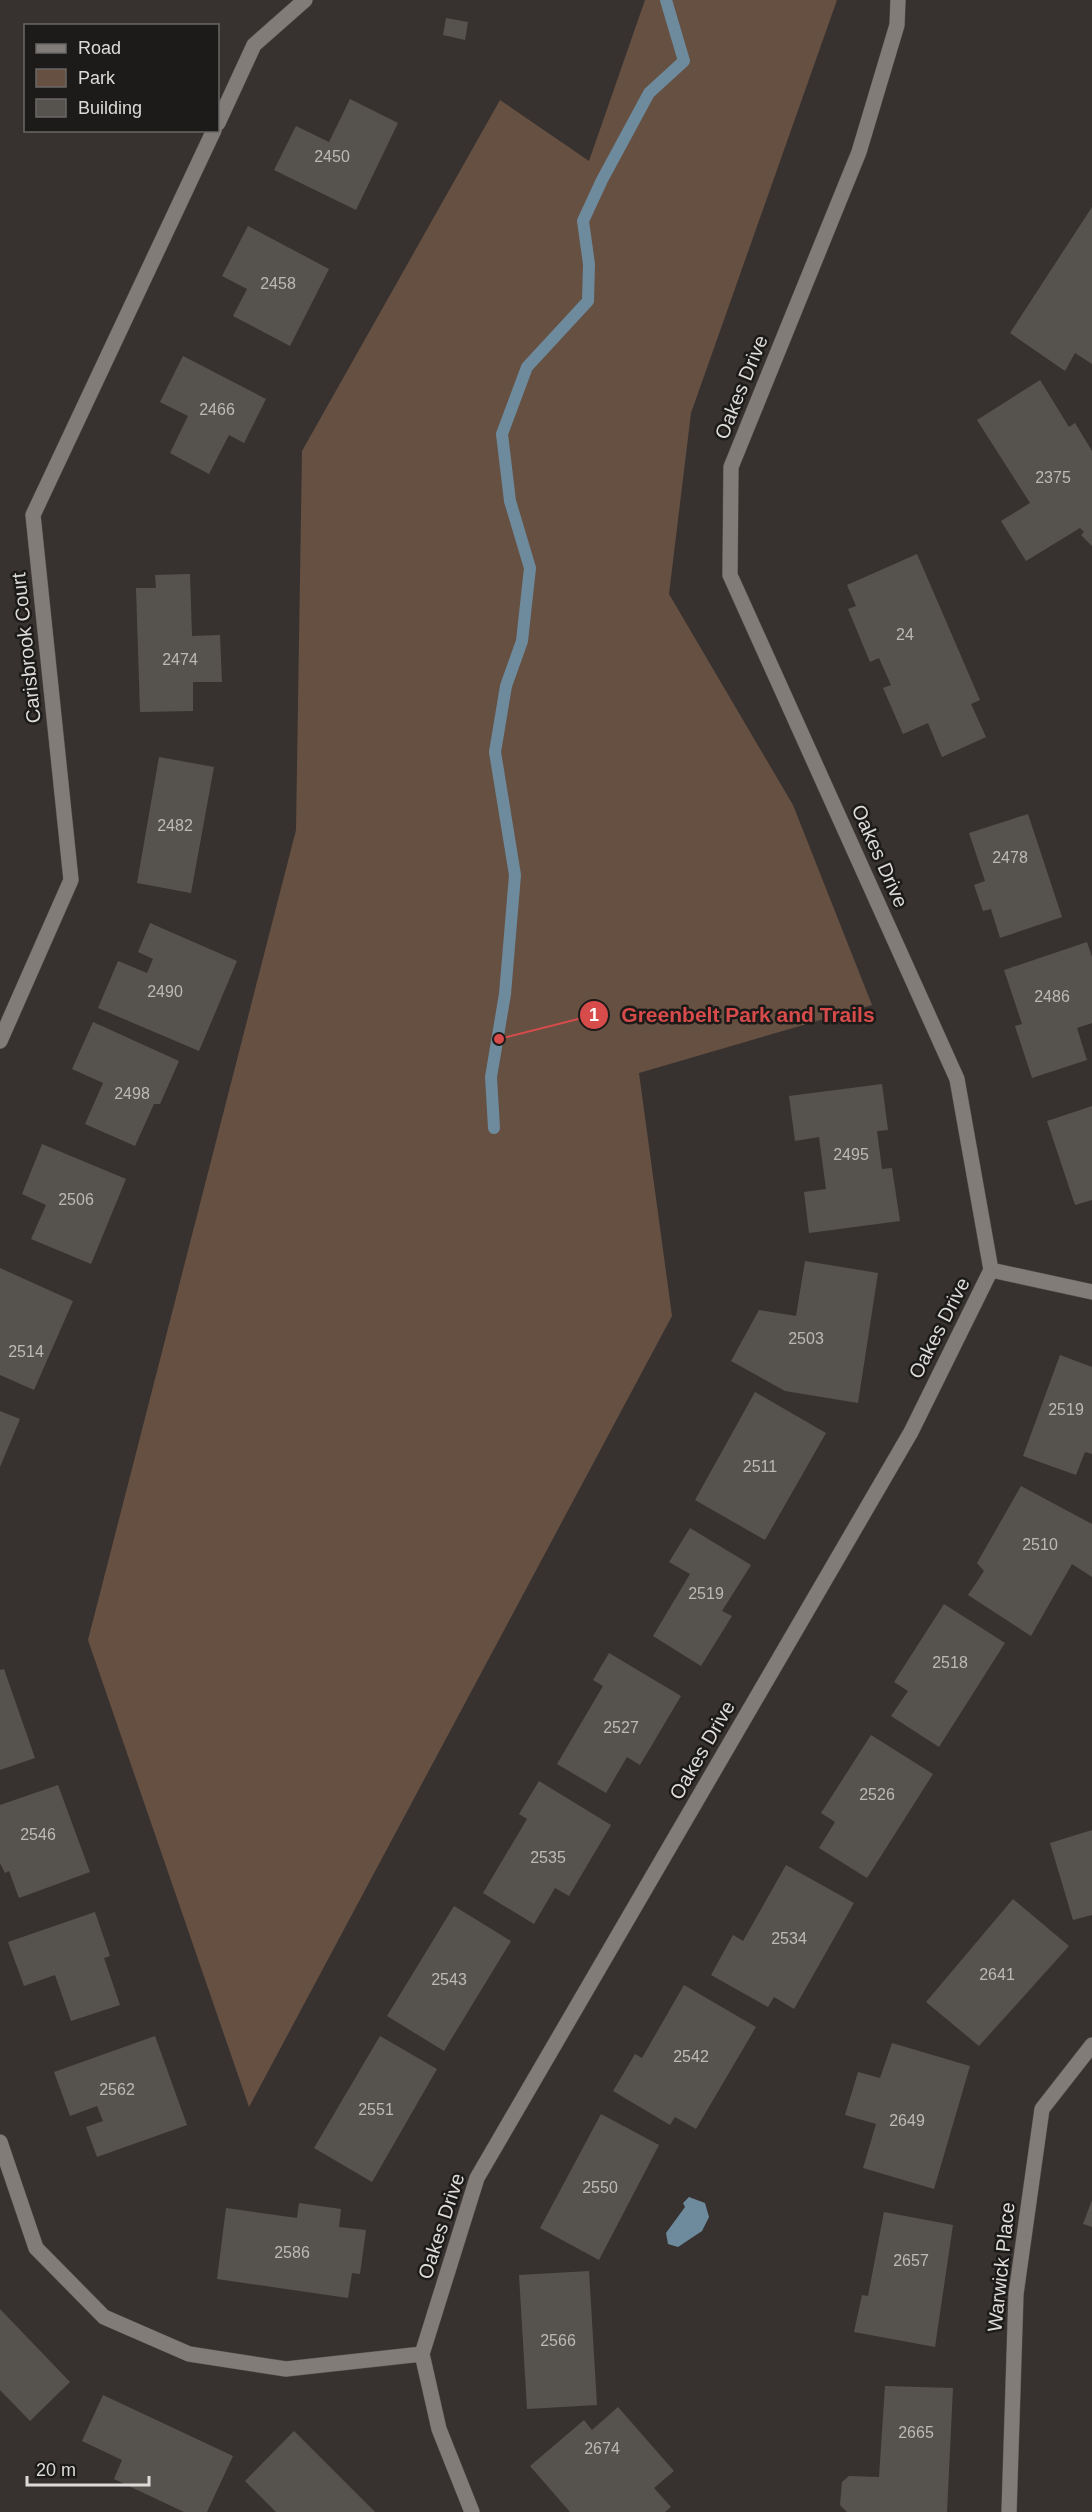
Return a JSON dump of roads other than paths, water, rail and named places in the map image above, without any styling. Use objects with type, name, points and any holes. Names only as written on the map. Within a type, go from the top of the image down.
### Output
[{"type":"street","points":[[219,121],[254,45],[305,0]]},
{"type":"street","name":"Oakes Drive","points":[[422,2354],[477,2178],[910,1432],[991,1270],[957,1079],[730,575],[731,467],[859,152],[897,25],[898,0]]},
{"type":"street","name":"Carisbrook Court","points":[[0,1041],[71,880],[33,515],[213,132]]},
{"type":"street","points":[[991,1270],[1092,1292]]},
{"type":"street","name":"Warwick Place","points":[[1009,2512],[1016,2294],[1042,2109],[1092,2045]]},
{"type":"street","points":[[0,2142],[36,2248],[104,2318],[189,2354],[286,2369],[422,2354],[439,2429],[472,2512]]},
{"type":"water","points":[[689,2197],[705,2203],[709,2217],[702,2231],[678,2247],[668,2244],[666,2233],[685,2207],[683,2203]]},
{"type":"waterway","points":[[494,1128],[491,1077],[505,994],[515,875],[495,752],[506,686],[522,641],[530,568],[510,501],[502,434],[527,367],[588,301],[589,264],[583,221],[602,180],[649,93],[684,61],[666,0]]},
{"type":"place","name":"Greenbelt Park and Trails","points":[[499,1039]]}]
